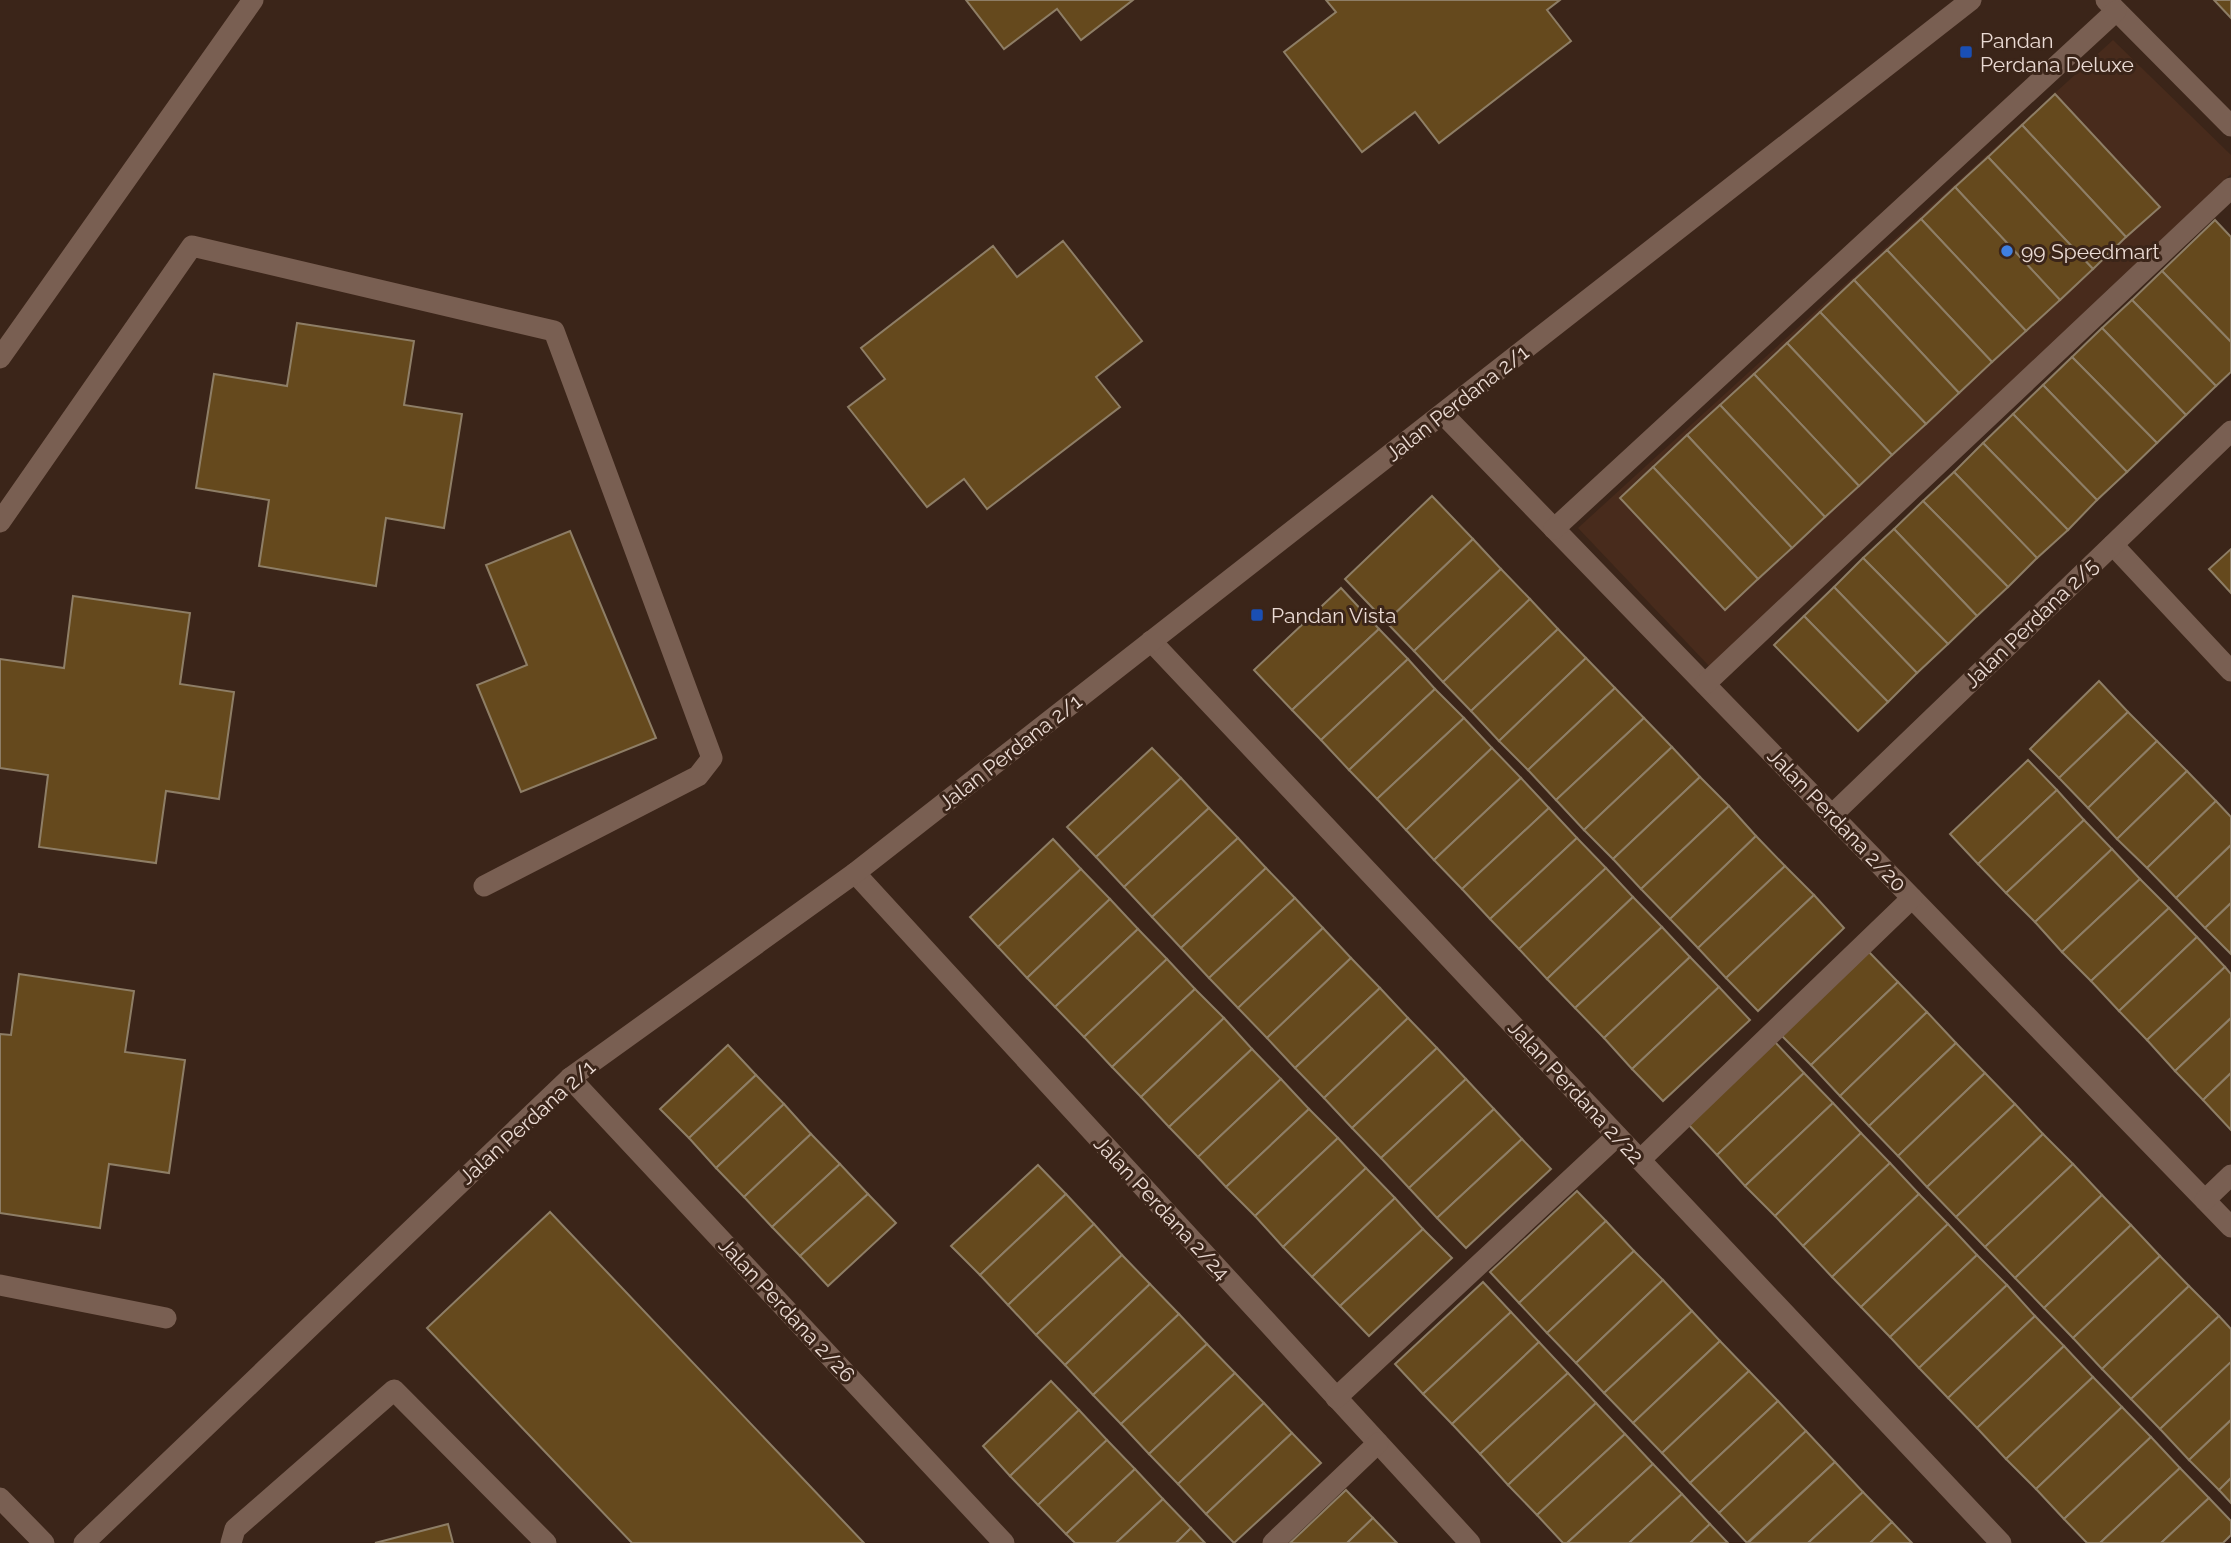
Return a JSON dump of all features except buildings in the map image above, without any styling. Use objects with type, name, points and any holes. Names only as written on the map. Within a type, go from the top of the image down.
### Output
[{"type":"street","points":[[0,358],[253,0]]},
{"type":"street","name":"Jalan Perdana 2/1","points":[[84,1543],[570,1078],[855,873],[1971,0]]},
{"type":"street","points":[[1554,528],[2111,5],[2231,126]]},
{"type":"street","points":[[1705,684],[2231,188]]},
{"type":"street","points":[[0,522],[192,246],[554,331],[712,758],[698,776],[484,886]]},
{"type":"street","name":"Jalan Perdana 2/20","points":[[1443,414],[2231,1227]]},
{"type":"street","name":"Jalan Perdana 2/5","points":[[1832,816],[2231,431]]},
{"type":"street","points":[[2113,545],[2231,671]]},
{"type":"street","name":"Jalan Perdana 2/22","points":[[1151,641],[2001,1543]]},
{"type":"street","name":"Jalan Perdana 2/24","points":[[855,873],[1470,1543]]},
{"type":"street","points":[[1640,1160],[1912,898]]},
{"type":"street","name":"Jalan Perdana 2/26","points":[[570,1078],[1004,1543]]},
{"type":"street","points":[[1336,1398],[1617,1136]]},
{"type":"street","points":[[2205,1200],[2231,1175]]},
{"type":"street","points":[[0,1285],[166,1318]]},
{"type":"street","points":[[231,1543],[235,1529],[394,1390],[546,1543]]},
{"type":"street","points":[[1273,1543],[1378,1443]]},
{"type":"street","points":[[0,1498],[44,1543]]},
{"type":"shaded area","points":[[2113,40],[2231,155],[2231,174],[1709,666],[1578,528]]},
{"type":"place","name":"Pandan Perdana Deluxe","points":[[1966,52]]},
{"type":"place","name":"99 Speedmart","points":[[2007,251]]},
{"type":"place","name":"Pandan Vista","points":[[1257,615]]}]
